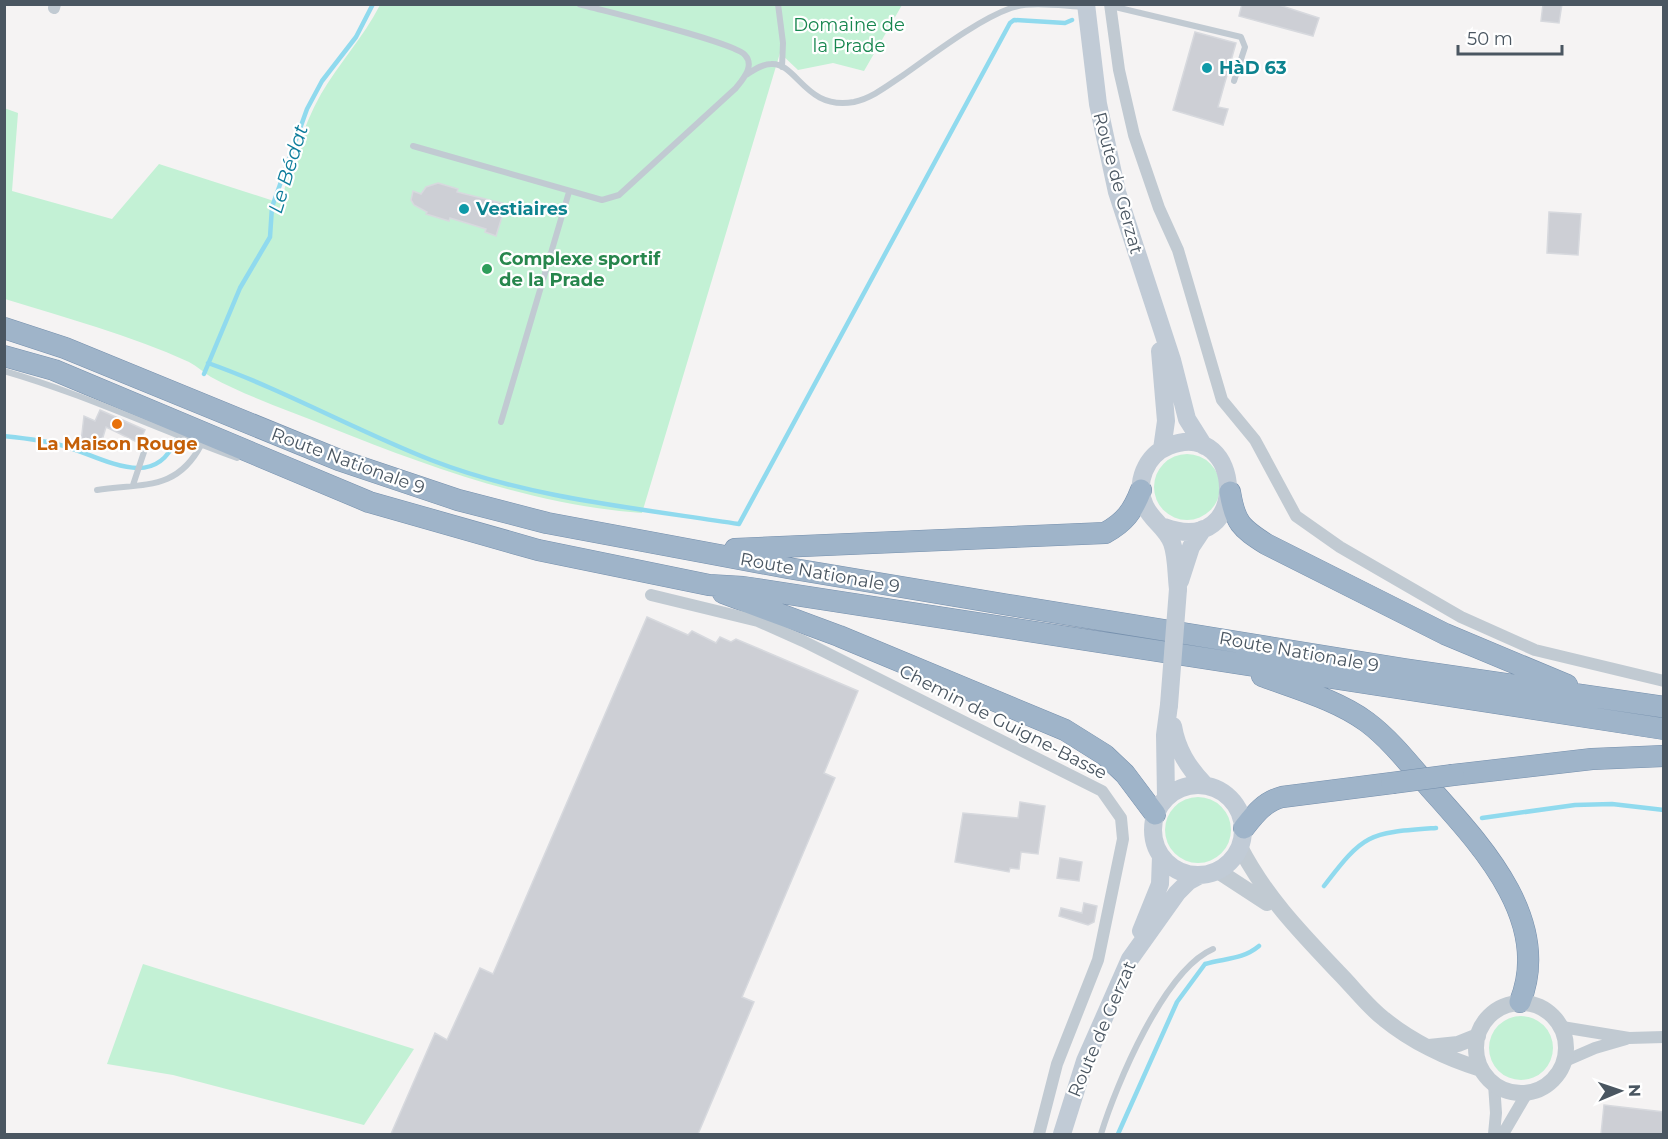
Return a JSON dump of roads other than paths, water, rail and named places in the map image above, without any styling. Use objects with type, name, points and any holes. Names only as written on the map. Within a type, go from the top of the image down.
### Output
[{"type":"highway","name":"Route Nationale 9","points":[[4,328],[76,352],[339,460],[458,500],[547,523],[1009,606],[1404,669],[1664,707]]},
{"type":"highway","name":"Route Nationale 9","points":[[4,356],[54,370],[369,502],[478,535],[538,550],[709,585],[743,587],[1664,729]]},
{"type":"highway","points":[[704,551],[1105,533],[1121,524],[1132,511],[1141,490]]},
{"type":"highway","points":[[1230,492],[1233,514],[1239,525],[1266,544],[1444,634],[1565,683],[1580,694]]},
{"type":"highway","points":[[709,585],[729,596],[839,636],[1065,730],[1105,755],[1161,806]]},
{"type":"highway","points":[[1231,663],[1337,705],[1366,721],[1390,743],[1466,828],[1497,867],[1522,926],[1528,976],[1520,1002]]},
{"type":"highway","points":[[1242,838],[1258,810],[1272,800],[1592,759],[1664,756]]},
{"type":"main road","name":"Route de Gerzat","points":[[1086,6],[1103,135],[1117,192],[1172,360],[1186,419],[1204,446]]},
{"type":"main road","name":"Route de Gerzat","points":[[1147,288],[1162,362],[1165,393],[1166,421],[1162,449]]},
{"type":"main road","points":[[1178,588],[1191,548],[1203,529],[1222,514],[1230,492],[1229,478],[1224,465],[1204,446],[1182,443],[1162,449],[1146,467],[1141,490],[1144,505],[1152,518],[1164,527],[1177,532],[1203,529]]},
{"type":"main road","points":[[1161,806],[1190,785],[1204,784],[1216,788],[1231,799],[1241,815],[1242,838],[1234,857],[1209,873],[1185,873],[1172,867],[1161,856],[1155,843],[1161,806],[1178,588],[1172,544],[1164,527]]},
{"type":"main road","points":[[1169,705],[1176,743],[1188,767],[1204,784]]},
{"type":"main road","points":[[1130,958],[1160,884],[1161,856]]},
{"type":"main road","name":"Route de Gerzat","points":[[1062,1134],[1085,1060],[1130,958],[1177,892],[1189,880],[1209,873]]},
{"type":"street","points":[[1110,5],[1119,70],[1134,135],[1160,208],[1182,260],[1222,400],[1255,440],[1296,516],[1340,547],[1472,622],[1535,650],[1664,681]]},
{"type":"street","name":"Chemin de Guigne-Basse","points":[[651,595],[758,621],[803,641],[1102,791],[1113,803],[1121,818],[1123,839],[1102,943],[1057,1064],[1039,1134]]},
{"type":"street","points":[[1242,838],[1257,880],[1295,927],[1382,1018],[1429,1047],[1459,1062],[1481,1069]]},
{"type":"street","points":[[1209,873],[1256,894],[1295,927]]},
{"type":"street","points":[[1520,1002],[1540,1006],[1556,1018],[1562,1027],[1566,1038],[1565,1061],[1550,1083],[1527,1093],[1504,1090],[1494,1084],[1481,1069],[1477,1058],[1478,1036],[1489,1016],[1509,1004],[1520,1002]]},
{"type":"street","points":[[1562,1027],[1629,1038],[1664,1037]]},
{"type":"street","points":[[1429,1047],[1458,1044],[1478,1036]]},
{"type":"street","points":[[1565,1061],[1595,1048],[1629,1038]]},
{"type":"street","points":[[1494,1084],[1494,1134]]},
{"type":"street","points":[[1503,1134],[1527,1093]]},
{"type":"lane","points":[[413,146],[602,200],[619,195],[736,88],[746,75],[749,64],[745,55],[738,50],[692,34],[579,4]]},
{"type":"lane","points":[[777,4],[783,44],[782,67]]},
{"type":"lane","points":[[1110,5],[1241,37],[1245,47],[1234,81]]},
{"type":"lane","points":[[746,75],[766,65],[782,67],[813,95],[837,103],[852,102],[878,92],[935,53],[1011,8],[1086,6]]},
{"type":"lane","points":[[501,422],[569,192]]},
{"type":"lane","points":[[4,371],[93,399],[201,445],[242,459]]},
{"type":"lane","points":[[97,490],[177,477],[194,459],[201,445]]},
{"type":"lane","points":[[133,485],[145,448]]},
{"type":"lane","points":[[253,463],[284,468]]},
{"type":"lane","points":[[1101,1134],[1116,1090],[1154,1015],[1197,957],[1213,949]]},
{"type":"waterway","name":"Le Bédat","points":[[204,374],[240,288],[270,237],[272,207],[307,109],[322,81],[356,37],[373,4]]},
{"type":"waterway","points":[[208,363],[264,385],[431,460],[468,473],[544,493],[739,524],[1010,23],[1014,20],[1065,23],[1072,20]]},
{"type":"waterway","name":"Le Bédat","points":[[4,436],[49,442],[110,463],[141,468],[154,465],[166,456],[175,441]]},
{"type":"waterway","points":[[1482,818],[1575,805],[1612,804],[1664,810]]},
{"type":"waterway","points":[[1324,886],[1349,855],[1370,839],[1382,834],[1436,828]]},
{"type":"waterway","points":[[1118,1134],[1177,1002],[1205,964],[1240,956],[1259,946]]},
{"type":"place","name":"HàD 63","points":[[1207,68]]},
{"type":"place","name":"Vestiaires","points":[[464,209]]},
{"type":"place","name":"Complexe sportif de la Prade","points":[[487,269]]},
{"type":"place","name":"La Maison Rouge","points":[[117,424]]},
{"type":"park label","name":"Domaine de la Prade","points":[[849,36]]}]
